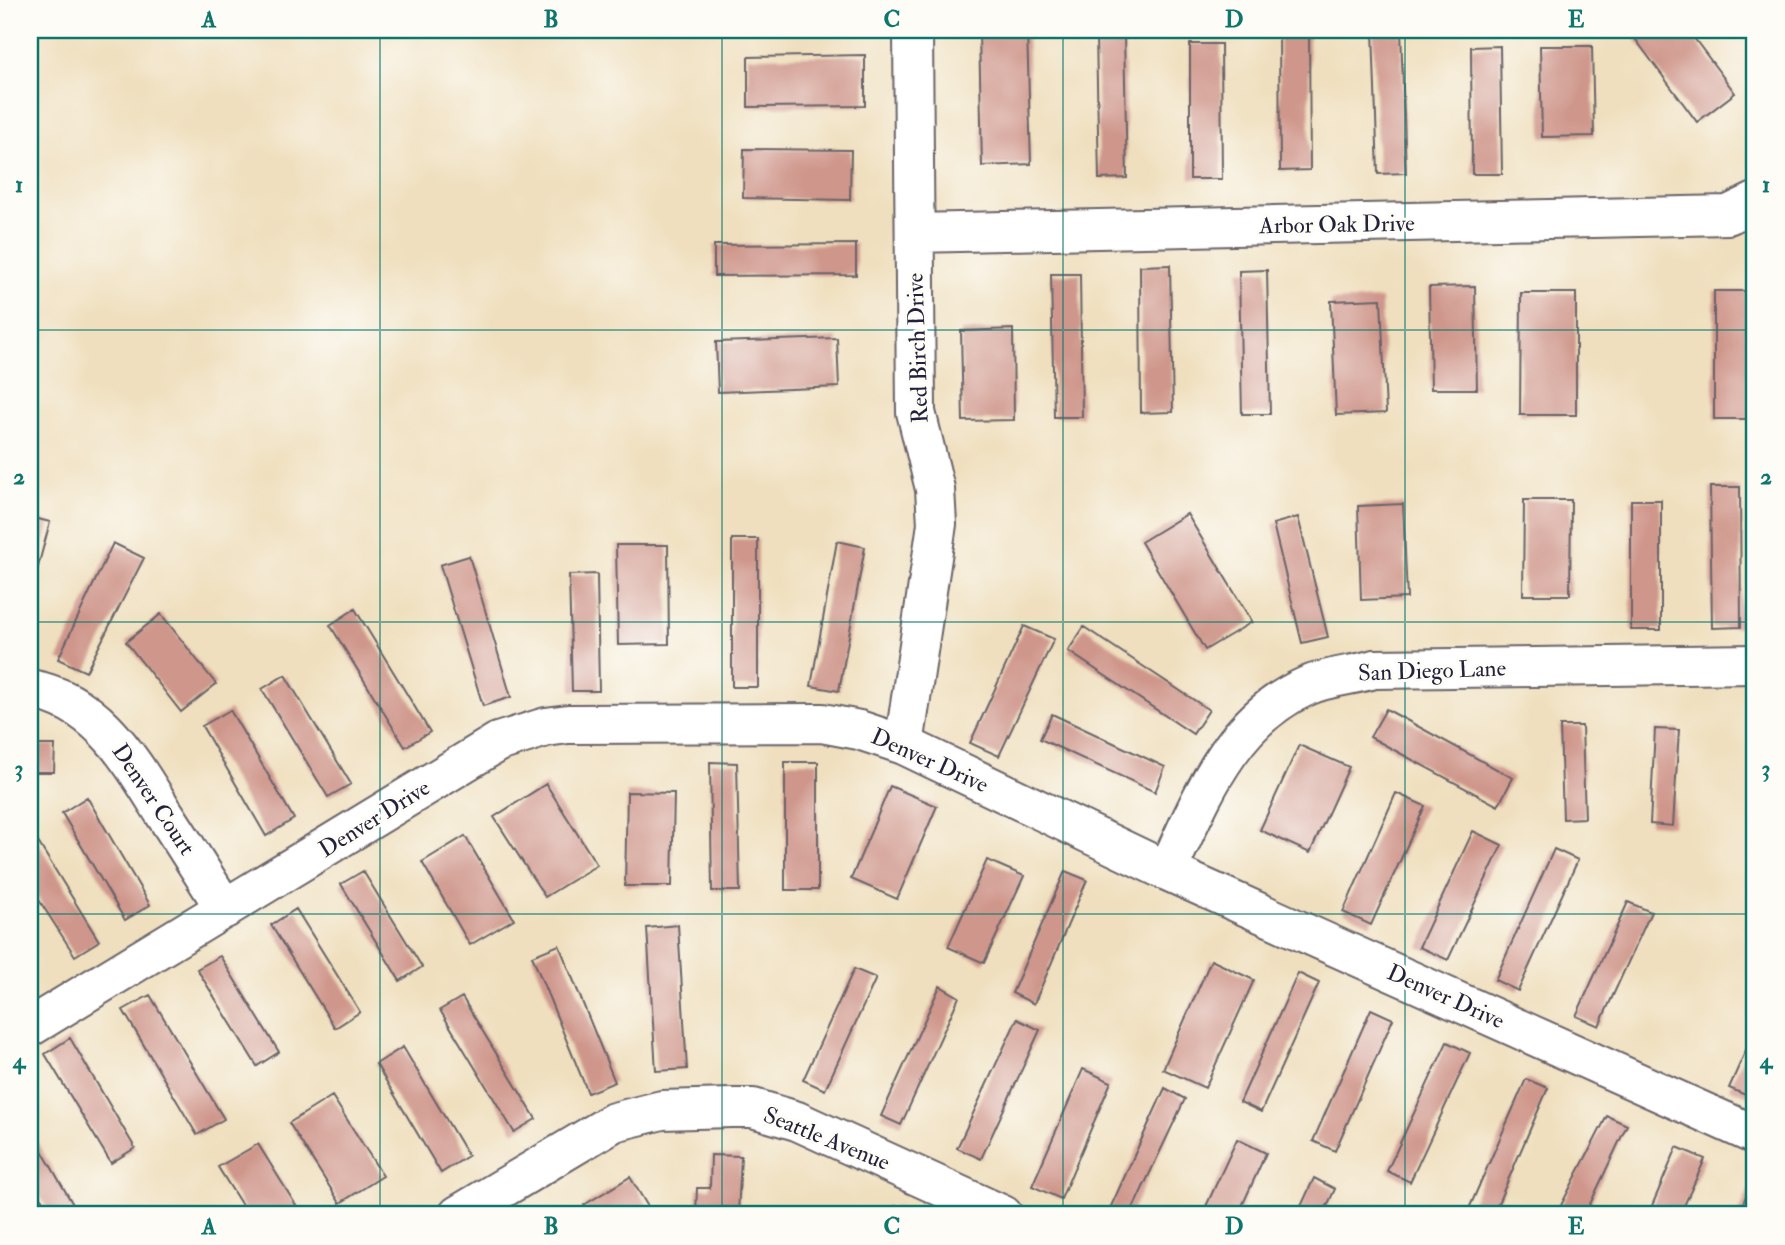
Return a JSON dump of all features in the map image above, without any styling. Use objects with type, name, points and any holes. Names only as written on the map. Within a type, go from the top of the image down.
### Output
[{"type":"street","name":"Red Birch Drive","points":[[904,746],[937,524],[935,489],[916,412],[914,30]]},
{"type":"street","name":"Arbor Oak Drive","points":[[915,233],[1728,215],[1755,202]]},
{"type":"street","name":"San Diego Lane","points":[[1167,871],[1213,776],[1241,732],[1261,714],[1304,687],[1336,675],[1374,669],[1755,664]]},
{"type":"street","name":"Denver Court","points":[[30,689],[48,692],[84,710],[114,738],[225,909]]},
{"type":"street","name":"Denver Drive","points":[[30,1027],[498,742],[546,727],[568,724],[822,723],[869,732],[904,746],[1167,871],[1755,1135]]},
{"type":"street","name":"Seattle Avenue","points":[[458,1215],[614,1122],[662,1110],[731,1108],[753,1108],[797,1121],[1003,1215]]},
{"type":"building","points":[[979,30],[1027,30],[1031,164],[982,166]]},
{"type":"building","points":[[1279,30],[1309,30],[1310,170],[1280,171]]},
{"type":"building","points":[[1401,30],[1406,173],[1378,174],[1373,31]]},
{"type":"building","points":[[1649,30],[1688,30],[1735,93],[1697,122],[1636,40]]},
{"type":"building","points":[[1096,35],[1124,35],[1127,178],[1099,179]]},
{"type":"building","points":[[1190,44],[1221,44],[1222,179],[1190,179]]},
{"type":"building","points":[[1500,46],[1502,174],[1472,174],[1471,47]]},
{"type":"building","points":[[1540,46],[1592,46],[1594,136],[1542,137]]},
{"type":"building","points":[[865,55],[865,106],[748,107],[748,57]]},
{"type":"building","points":[[744,149],[851,150],[850,200],[743,198]]},
{"type":"building","points":[[856,244],[856,275],[714,276],[714,245]]},
{"type":"building","points":[[1170,265],[1173,412],[1141,413],[1140,266]]},
{"type":"building","points":[[1267,270],[1270,414],[1242,414],[1239,271]]},
{"type":"building","points":[[1051,274],[1080,274],[1082,417],[1054,417]]},
{"type":"building","points":[[1475,286],[1477,389],[1431,389],[1429,287]]},
{"type":"building","points":[[1714,291],[1755,291],[1755,419],[1714,419]]},
{"type":"building","points":[[1521,293],[1576,293],[1576,415],[1520,415]]},
{"type":"building","points":[[1381,299],[1386,413],[1336,415],[1331,301]]},
{"type":"building","points":[[1013,329],[1014,420],[963,421],[961,331]]},
{"type":"building","points":[[837,338],[839,387],[718,392],[716,342]]},
{"type":"building","points":[[1710,487],[1740,487],[1741,627],[1712,628]]},
{"type":"building","points":[[1524,500],[1571,500],[1570,595],[1523,595]]},
{"type":"building","points":[[1631,500],[1661,500],[1661,630],[1631,630]]},
{"type":"building","points":[[1403,504],[1407,598],[1361,600],[1358,506]]},
{"type":"building","points":[[1187,514],[1252,622],[1205,650],[1141,542]]},
{"type":"building","points":[[30,517],[50,522],[31,593],[30,593]]},
{"type":"building","points":[[1298,517],[1328,637],[1302,643],[1273,524]]},
{"type":"building","points":[[732,539],[758,539],[758,687],[732,687]]},
{"type":"building","points":[[837,541],[865,547],[839,691],[811,686]]},
{"type":"building","points":[[113,543],[144,558],[86,672],[58,659]]},
{"type":"building","points":[[616,545],[668,545],[669,644],[618,645]]},
{"type":"building","points":[[469,556],[511,697],[483,706],[440,565]]},
{"type":"building","points":[[597,574],[599,691],[572,691],[569,575]]},
{"type":"building","points":[[355,609],[430,732],[405,747],[330,625]]},
{"type":"building","points":[[161,614],[216,684],[181,712],[126,642]]},
{"type":"building","points":[[1024,626],[1054,639],[999,756],[970,743]]},
{"type":"building","points":[[1084,627],[1209,710],[1193,734],[1068,651]]},
{"type":"building","points":[[285,675],[351,784],[328,797],[262,689]]},
{"type":"building","points":[[1386,709],[1513,778],[1498,806],[1370,737]]},
{"type":"building","points":[[230,710],[294,819],[266,836],[202,726]]},
{"type":"building","points":[[1052,714],[1165,767],[1155,792],[1040,739]]},
{"type":"building","points":[[1560,726],[1582,726],[1585,818],[1563,819]]},
{"type":"building","points":[[1655,729],[1679,730],[1673,826],[1650,824]]},
{"type":"building","points":[[30,745],[55,745],[54,772],[30,772]]},
{"type":"building","points":[[1299,745],[1349,767],[1310,853],[1260,830]]},
{"type":"building","points":[[710,762],[737,763],[740,891],[712,891]]},
{"type":"building","points":[[785,762],[818,762],[818,890],[785,890]]},
{"type":"building","points":[[546,784],[597,865],[545,897],[494,817]]},
{"type":"building","points":[[890,786],[937,806],[897,899],[851,879]]},
{"type":"building","points":[[627,792],[674,793],[672,886],[625,886]]},
{"type":"building","points":[[1396,793],[1425,806],[1371,925],[1343,912]]},
{"type":"building","points":[[87,797],[150,905],[125,920],[62,813]]},
{"type":"building","points":[[30,829],[99,941],[75,956],[30,886]]},
{"type":"building","points":[[1473,831],[1502,845],[1448,960],[1419,947]]},
{"type":"building","points":[[465,836],[514,919],[470,945],[422,862]]},
{"type":"building","points":[[1554,849],[1578,860],[1518,991],[1495,980]]},
{"type":"building","points":[[987,860],[1024,876],[984,963],[948,947]]},
{"type":"building","points":[[363,871],[422,967],[400,981],[341,884]]},
{"type":"building","points":[[1065,871],[1087,880],[1034,1004],[1012,993]]},
{"type":"building","points":[[1628,902],[1651,912],[1599,1026],[1576,1016]]},
{"type":"building","points":[[296,909],[360,1012],[335,1028],[271,925]]},
{"type":"building","points":[[678,925],[687,1069],[656,1071],[647,928]]},
{"type":"building","points":[[559,945],[615,1082],[588,1093],[532,956]]},
{"type":"building","points":[[220,956],[279,1052],[257,1066],[197,969]]},
{"type":"building","points":[[1211,960],[1254,980],[1205,1088],[1163,1069]]},
{"type":"building","points":[[854,969],[876,978],[825,1090],[803,1080]]},
{"type":"building","points":[[1298,973],[1319,983],[1261,1112],[1240,1102]]},
{"type":"building","points":[[940,986],[959,997],[901,1125],[881,1116]]},
{"type":"building","points":[[150,995],[224,1119],[197,1135],[123,1010]]},
{"type":"building","points":[[462,997],[536,1119],[514,1132],[440,1010]]},
{"type":"building","points":[[1371,1009],[1393,1019],[1335,1151],[1313,1141]]},
{"type":"building","points":[[1017,1019],[1040,1030],[981,1159],[957,1148]]},
{"type":"building","points":[[1755,1030],[1755,1099],[1729,1088]]},
{"type":"building","points":[[70,1038],[135,1148],[111,1163],[45,1054]]},
{"type":"building","points":[[1447,1042],[1470,1053],[1410,1182],[1387,1171]]},
{"type":"building","points":[[403,1047],[468,1156],[441,1173],[376,1064]]},
{"type":"building","points":[[1083,1069],[1111,1082],[1061,1199],[1032,1186]]},
{"type":"building","points":[[1526,1079],[1548,1088],[1493,1215],[1478,1215],[1468,1211]]},
{"type":"building","points":[[1165,1088],[1185,1099],[1130,1215],[1107,1215]]},
{"type":"building","points":[[332,1096],[383,1176],[340,1203],[289,1123]]},
{"type":"building","points":[[1607,1116],[1627,1125],[1585,1215],[1556,1215]]},
{"type":"building","points":[[30,1130],[75,1208],[63,1215],[51,1215],[30,1179]]},
{"type":"building","points":[[1237,1139],[1266,1153],[1238,1215],[1202,1215]]},
{"type":"building","points":[[258,1144],[302,1215],[248,1215],[218,1167]]},
{"type":"building","points":[[1677,1147],[1705,1159],[1680,1215],[1648,1215]]},
{"type":"building","points":[[711,1155],[741,1156],[738,1215],[696,1215],[697,1188],[710,1188]]},
{"type":"building","points":[[1755,1175],[1755,1215],[1738,1215]]},
{"type":"building","points":[[630,1177],[653,1215],[591,1215],[584,1205]]},
{"type":"building","points":[[1314,1178],[1335,1189],[1323,1215],[1297,1215]]},
{"type":"building","points":[[895,1206],[916,1215],[891,1215]]}]
